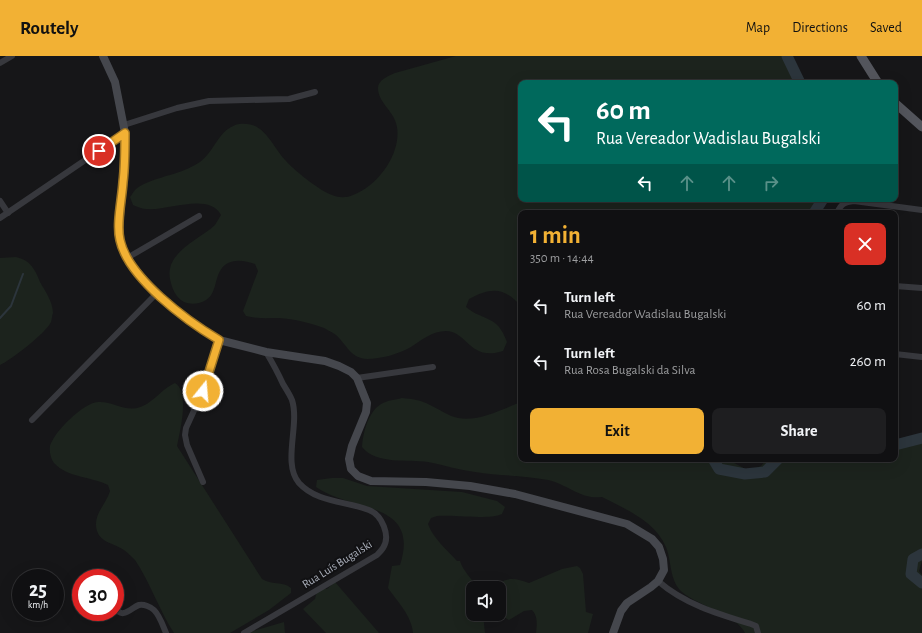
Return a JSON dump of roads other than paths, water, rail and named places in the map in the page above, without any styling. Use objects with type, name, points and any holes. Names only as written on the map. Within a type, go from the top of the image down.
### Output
[{"type":"main road","points":[[103,56],[115,82],[125,129],[124,180],[119,230],[120,241],[127,258],[156,294],[189,320],[219,340],[266,352],[325,361],[340,366],[351,372],[357,378],[367,403],[366,412],[352,446],[349,458],[351,469],[358,476],[371,481],[426,482],[470,486],[507,493],[627,524],[652,539],[658,547],[663,559],[664,570],[658,581],[627,603],[621,611],[613,633]]},
{"type":"main road","points":[[861,56],[876,80]]},
{"type":"main road","points":[[898,106],[922,127]]},
{"type":"street","points":[[0,64],[9,57]]},
{"type":"street","points":[[0,218],[125,129],[177,108],[209,102],[289,99],[315,92]]},
{"type":"street","points":[[0,201],[8,213]]},
{"type":"street","points":[[838,210],[840,206],[845,202]]},
{"type":"street","points":[[862,202],[922,210]]},
{"type":"street","points":[[127,258],[199,216]]},
{"type":"street","points":[[898,286],[919,287]]},
{"type":"street","points":[[32,420],[156,294]]},
{"type":"street","points":[[203,482],[184,435],[203,391],[219,340]]},
{"type":"street","name":"Rua Luís Bugalski","points":[[244,633],[377,555],[383,548],[386,538],[381,520],[370,510],[337,502],[314,494],[300,484],[293,473],[292,460],[294,418],[292,400],[266,352]]},
{"type":"street","points":[[898,354],[922,357]]},
{"type":"street","points":[[357,378],[433,367]]},
{"type":"street","points":[[658,581],[668,590],[684,600],[756,626],[758,633]]},
{"type":"street","points":[[124,613],[129,612],[140,605],[147,605],[154,610],[166,633]]},
{"type":"waterway","points":[[787,56],[799,80]]},
{"type":"waterway","points":[[816,210],[821,202]]},
{"type":"waterway","points":[[0,318],[11,306],[23,274]]},
{"type":"waterway","points":[[898,444],[922,438]]},
{"type":"waterway","points":[[715,462],[719,469],[745,474],[765,472],[775,462]]},
{"type":"waterway","points":[[922,554],[913,559],[911,574],[922,583]]}]
